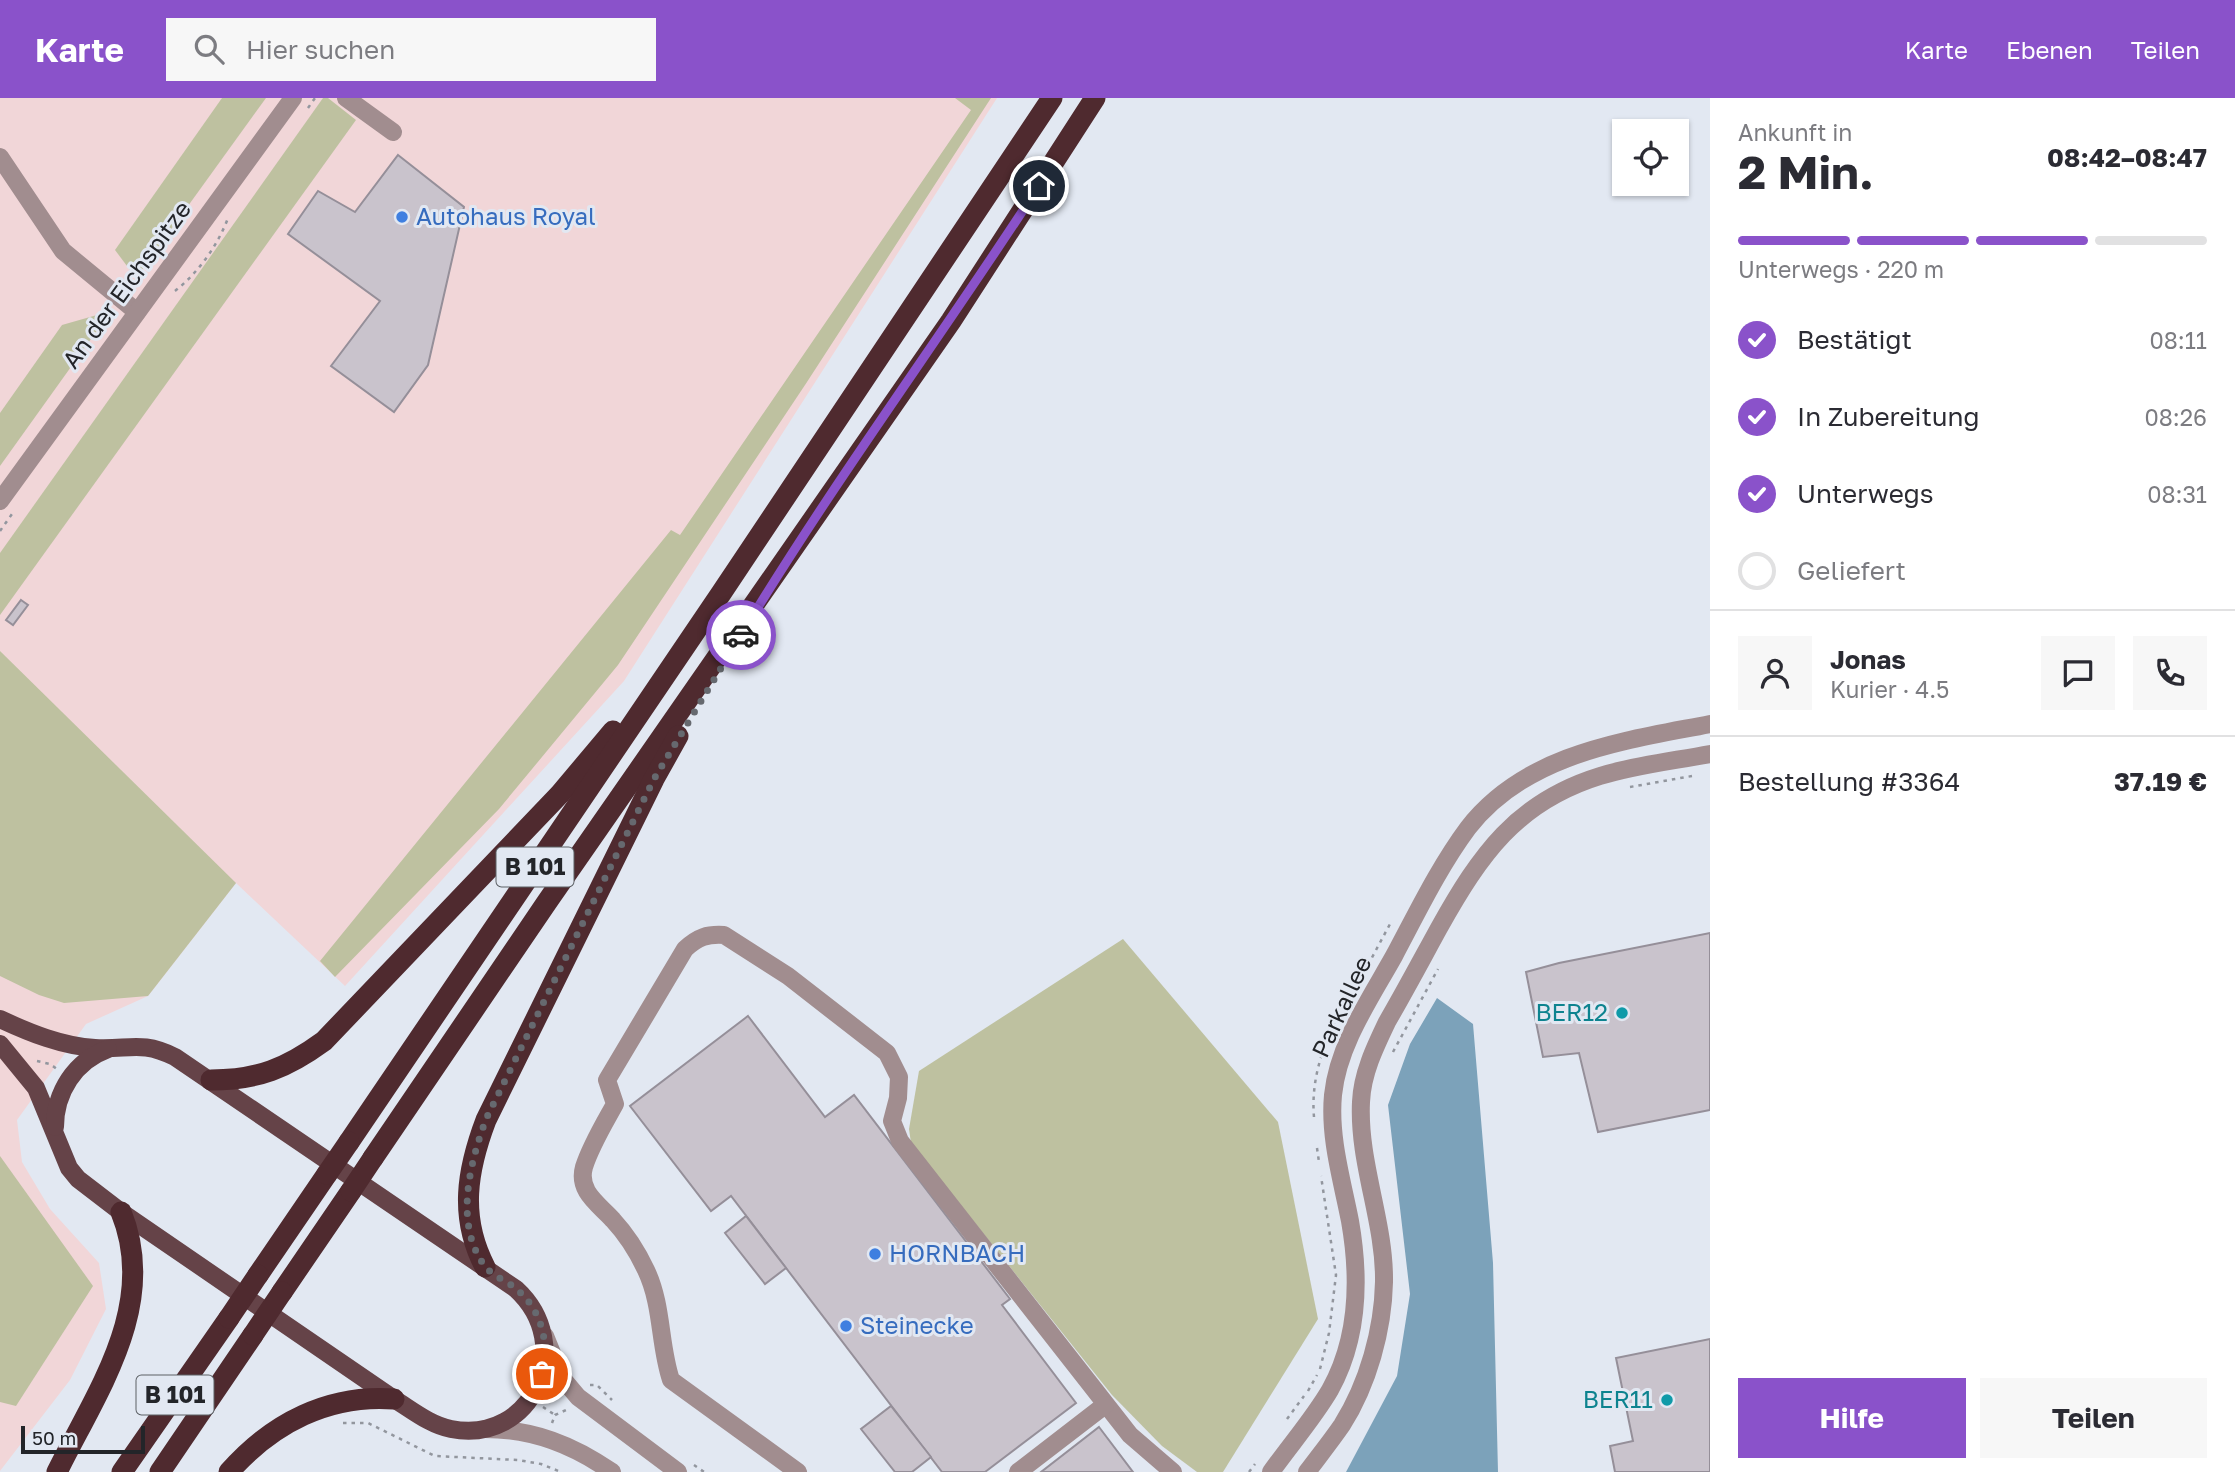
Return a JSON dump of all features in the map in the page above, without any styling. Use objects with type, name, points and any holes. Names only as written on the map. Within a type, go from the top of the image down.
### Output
[{"type":"highway","name":"B 101","points":[[122,1472],[722,592],[1052,98]]},
{"type":"highway","name":"B 101","points":[[160,1472],[547,902],[973,287],[1095,98]]},
{"type":"highway","points":[[485,1267],[471,1236],[468,1209],[472,1163],[486,1119],[654,779],[786,560]]},
{"type":"highway","points":[[211,1080],[250,1078],[273,1071],[308,1053],[345,1021],[560,794],[615,729],[722,592]]},
{"type":"highway","points":[[57,1472],[114,1358],[127,1322],[134,1284],[134,1265],[132,1245],[121,1212]]},
{"type":"highway","points":[[229,1472],[255,1446],[278,1429],[320,1408],[359,1398],[394,1399]]},
{"type":"main road","points":[[0,1019],[66,1043],[97,1048],[132,1045],[161,1050],[211,1080],[485,1267],[524,1297],[538,1317],[544,1333],[545,1363],[530,1398],[507,1419],[482,1429],[469,1430],[443,1427],[394,1399],[121,1212],[78,1179],[64,1160],[50,1116],[36,1088],[0,1044]]},
{"type":"main road","points":[[56,1138],[58,1103],[69,1078],[90,1058],[115,1047]]},
{"type":"street","name":"An der Eichspitze","points":[[0,501],[293,98]]},
{"type":"street","points":[[345,98],[393,132]]},
{"type":"street","points":[[0,157],[63,251],[137,312]]},
{"type":"street","name":"Parkallee","points":[[1264,1467],[1329,1391],[1350,1339],[1355,1307],[1356,1270],[1334,1139],[1333,1096],[1336,1075],[1351,1034],[1447,861],[1470,826],[1485,811],[1524,780],[1545,768],[1565,758],[1613,743],[1710,724]]},
{"type":"street","name":"Parkallee","points":[[1307,1472],[1351,1409],[1373,1351],[1380,1320],[1384,1267],[1363,1141],[1361,1102],[1364,1082],[1377,1042],[1455,900],[1494,842],[1519,818],[1545,799],[1600,776],[1710,754]]},
{"type":"street","points":[[798,1472],[671,1380],[665,1363],[660,1313],[646,1270],[619,1227],[594,1203],[586,1190],[583,1170],[615,1104],[607,1080],[685,948],[697,938],[724,935],[788,976],[887,1053],[899,1077],[898,1098],[892,1121],[900,1141],[1105,1405],[1130,1435],[1173,1472]]},
{"type":"street","points":[[544,1333],[562,1378],[578,1397],[678,1472]]},
{"type":"street","points":[[1017,1472],[1105,1405]]},
{"type":"street","points":[[482,1429],[518,1430],[548,1437],[582,1453],[612,1472]]},
{"type":"path","points":[[204,245],[211,250]]},
{"type":"path","points":[[1630,787],[1699,775]]},
{"type":"path","points":[[1367,967],[1391,922]]},
{"type":"path","points":[[1393,1054],[1439,968]]},
{"type":"path","points":[[1314,1118],[1316,1076],[1323,1052],[1342,1012]]},
{"type":"path","points":[[29,1063],[42,1061],[55,1068]]},
{"type":"path","points":[[1316,1140],[1319,1163]]},
{"type":"path","points":[[1285,1423],[1319,1370],[1329,1334],[1335,1296],[1336,1275],[1321,1174]]},
{"type":"path","points":[[342,1423],[368,1423],[435,1456],[518,1460],[541,1464],[561,1472]]},
{"type":"path","points":[[1249,1472],[1264,1467]]},
{"type":"shaded area","points":[[0,98],[997,98],[624,681],[345,986],[236,883],[148,996],[86,1024],[17,1120],[22,1162],[50,1209],[99,1263],[106,1309],[70,1380],[0,1471]]},
{"type":"green space","points":[[222,98],[266,98],[136,278],[115,250]]},
{"type":"green space","points":[[323,98],[328,98],[356,120],[0,615],[0,553]]},
{"type":"green space","points":[[955,98],[991,98],[807,382],[618,665],[499,809],[335,977],[320,961],[671,530],[680,535],[971,110]]},
{"type":"green space","points":[[111,311],[0,466],[0,413],[62,325]]},
{"type":"green space","points":[[0,651],[236,883],[148,996],[64,1003],[39,995],[0,976]]},
{"type":"green space","points":[[1123,939],[1278,1122],[1318,1319],[1223,1472],[1197,1472],[1162,1446],[1112,1395],[911,1143],[909,1129],[919,1071]]},
{"type":"green space","points":[[0,1156],[93,1286],[16,1406],[0,1402]]},
{"type":"water","points":[[1437,998],[1473,1024],[1493,1263],[1498,1472],[1346,1472],[1397,1376],[1410,1294],[1388,1105],[1410,1044]]},
{"type":"building","points":[[398,155],[464,207],[428,365],[394,412],[331,366],[380,301],[288,234],[318,191],[355,212]]},
{"type":"building","points":[[21,600],[28,605],[13,625],[6,620]]},
{"type":"building","name":"BER12","points":[[1710,933],[1710,1110],[1598,1132],[1579,1053],[1543,1057],[1526,972]]},
{"type":"building","name":"HORNBACH","points":[[748,1016],[825,1117],[854,1095],[1010,1299],[1002,1305],[1076,1403],[985,1472],[942,1472],[731,1196],[711,1211],[630,1106]]},
{"type":"building","points":[[746,1216],[786,1268],[765,1284],[725,1233]]},
{"type":"building","name":"BER11","points":[[1710,1339],[1710,1472],[1615,1472],[1610,1446],[1633,1441],[1616,1358]]},
{"type":"building","points":[[891,1406],[931,1457],[912,1472],[895,1472],[861,1429]]},
{"type":"building","points":[[1099,1427],[1133,1472],[1041,1472]]},
{"type":"way so far","points":[[542,1374],[546,1353],[544,1333],[538,1317],[516,1289],[485,1267],[471,1236],[468,1209],[472,1163],[486,1119],[654,779],[741,635]]},
{"type":"place","name":"Autohaus Royal","points":[[402,217]]},
{"type":"place","name":"BER12","points":[[1622,1013]]},
{"type":"place","name":"HORNBACH","points":[[875,1254]]},
{"type":"place","name":"Steinecke","points":[[846,1326]]},
{"type":"place","name":"BER11","points":[[1667,1400]]},
{"type":"route","points":[[741,635],[786,560],[951,321],[1039,186]]}]
